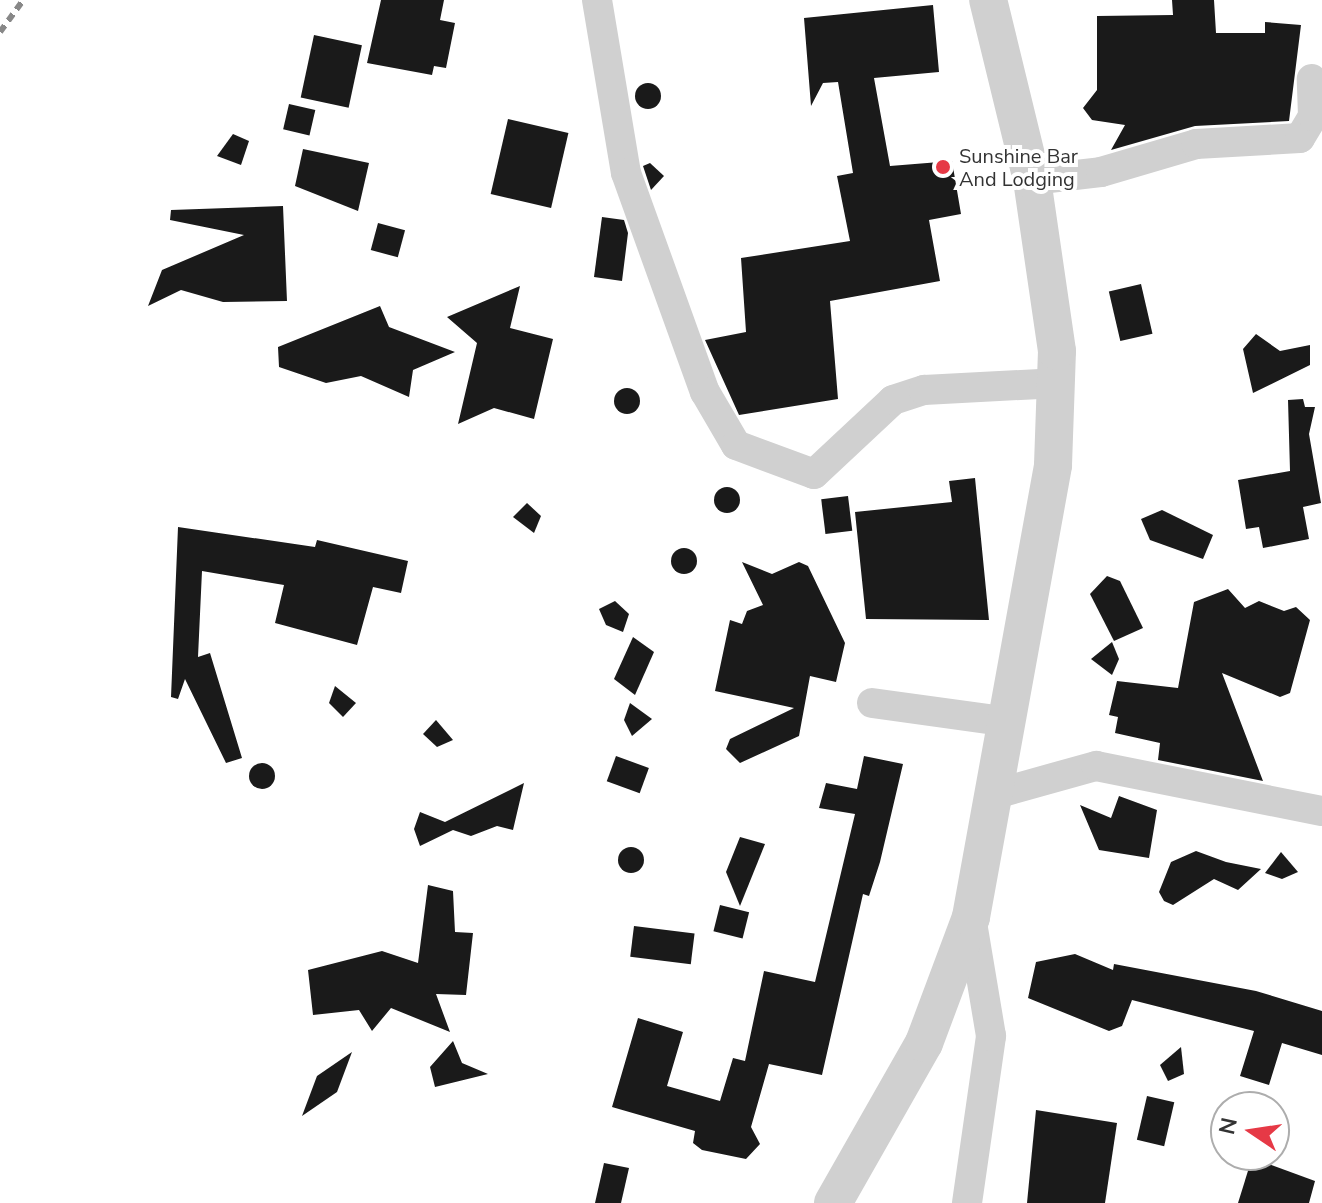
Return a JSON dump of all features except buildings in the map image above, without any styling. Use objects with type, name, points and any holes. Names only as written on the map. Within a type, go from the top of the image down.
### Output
[{"type":"street","points":[[597,0],[626,173],[705,392],[736,445],[814,474],[893,400],[924,390],[1059,383]]},
{"type":"street","points":[[833,1203],[924,1043],[971,917],[999,793],[1053,465],[1059,383],[1032,180],[988,0]]},
{"type":"street","points":[[1032,180],[1101,172],[1196,144],[1300,138],[1313,116],[1312,79]]},
{"type":"street","points":[[872,703],[1009,722]]},
{"type":"street","points":[[999,793],[1096,766],[1322,811]]},
{"type":"street","points":[[967,1203],[991,1036],[971,917]]},
{"type":"railway","points":[[0,32],[23,0]]},
{"type":"place","name":"Sunshine Bar And Lodging","points":[[943,167]]}]
